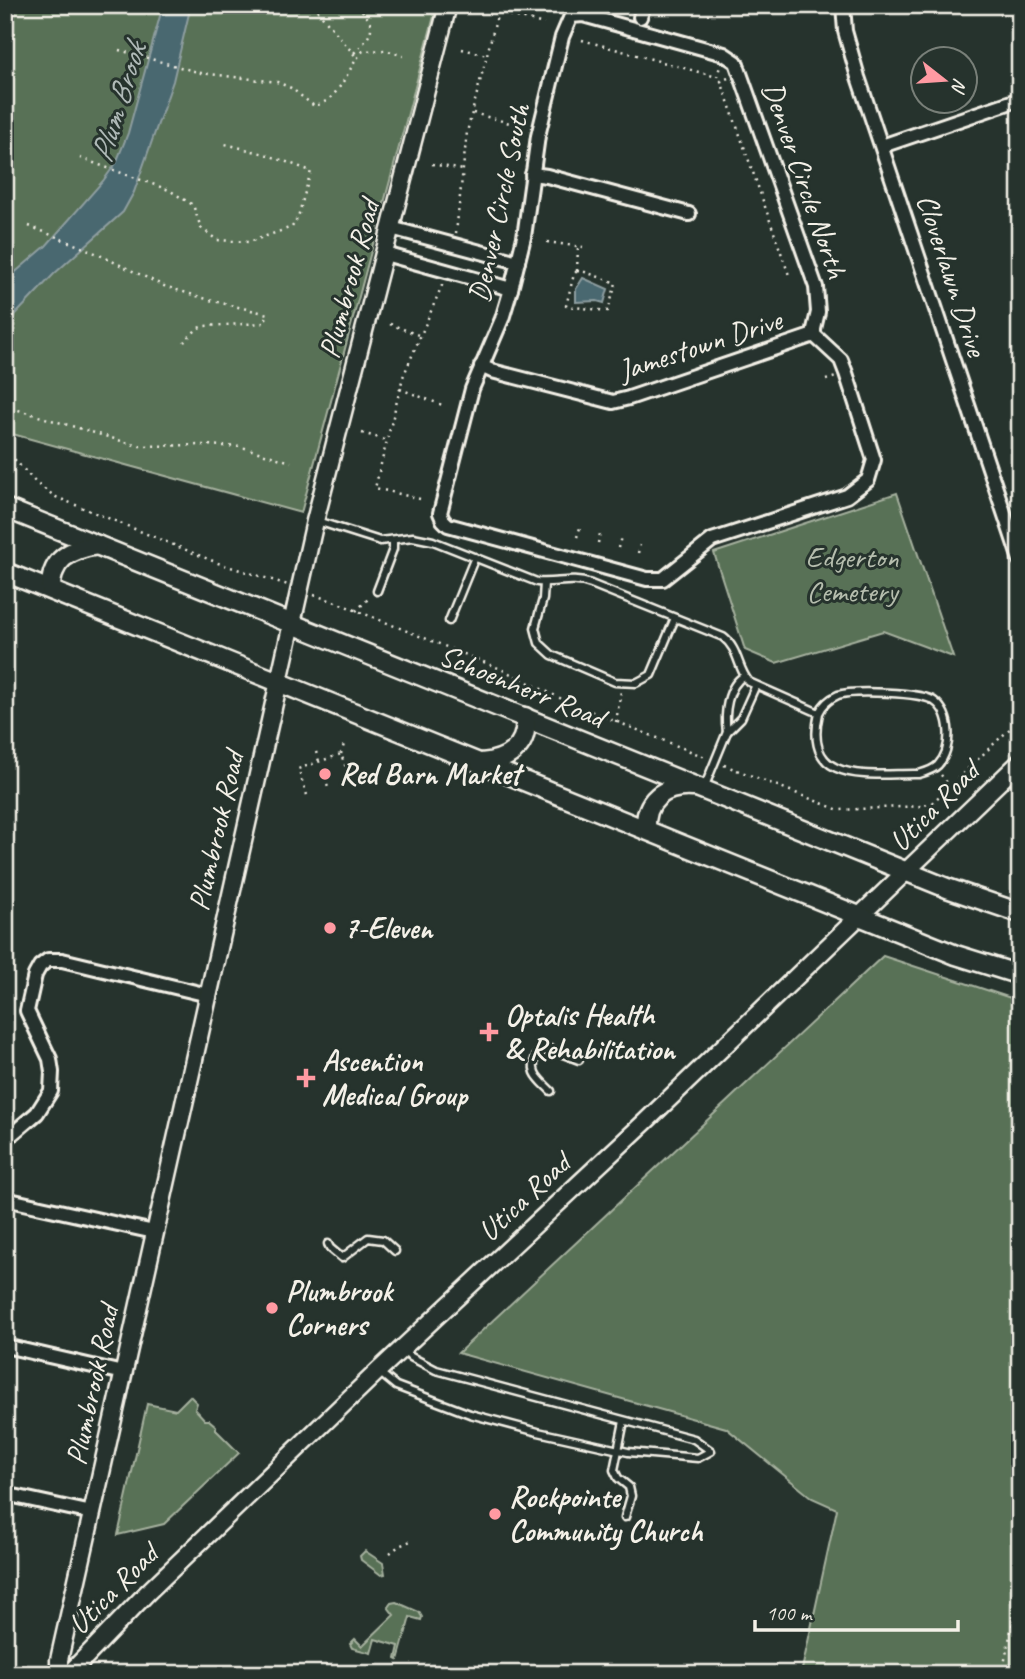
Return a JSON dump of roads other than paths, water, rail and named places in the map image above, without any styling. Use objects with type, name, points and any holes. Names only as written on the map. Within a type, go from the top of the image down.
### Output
[{"type":"main road","name":"Schoenherr Road","points":[[5,508],[947,888],[1020,913]]},
{"type":"main road","points":[[51,590],[51,576],[61,558],[75,550],[97,545]]},
{"type":"main road","points":[[5,572],[956,955],[1020,975]]},
{"type":"main road","points":[[481,763],[501,760],[517,750],[525,733],[525,718]]},
{"type":"main road","points":[[646,830],[649,806],[660,794],[677,787],[700,789]]},
{"type":"street","name":"Plumbrook Road","points":[[62,1674],[59,1660],[315,521],[448,5]]},
{"type":"street","name":"Cloverlawn Drive","points":[[843,5],[845,31],[1019,554]]},
{"type":"street","name":"Denver Circle South","points":[[726,60],[600,19],[583,15],[571,16],[562,37],[544,112],[518,262],[502,319],[472,389],[440,513],[443,520],[448,524],[647,579],[663,579],[712,540],[847,496],[863,485],[872,474],[873,454],[841,360],[814,335]]},
{"type":"street","name":"Denver Circle North","points":[[726,60],[738,67],[816,287],[818,312],[814,335]]},
{"type":"street","points":[[882,146],[1020,99]]},
{"type":"street","points":[[532,174],[689,214]]},
{"type":"street","points":[[391,228],[518,262]]},
{"type":"street","points":[[385,254],[511,289]]},
{"type":"street","name":"Jamestown Drive","points":[[481,366],[613,402],[814,335]]},
{"type":"street","name":"Utica Road","points":[[69,1674],[138,1601],[402,1348],[861,917],[1020,762]]},
{"type":"street","points":[[5,1140],[37,1113],[51,1091],[50,1059],[27,1011],[35,975],[44,962],[62,960],[208,995]]},
{"type":"street","points":[[5,1199],[154,1232]]},
{"type":"street","points":[[5,1346],[123,1373]]},
{"type":"street","points":[[5,1494],[92,1513]]},
{"type":"lane","points":[[315,521],[372,540],[421,538],[530,580],[544,583],[583,581],[728,641],[736,652],[744,676],[755,687],[819,713]]},
{"type":"lane","points":[[377,591],[393,549],[393,541]]},
{"type":"lane","points":[[449,621],[475,557]]},
{"type":"lane","points":[[544,583],[543,599],[535,628],[539,643],[552,655],[622,684],[636,683],[651,675],[675,618]]},
{"type":"lane","points":[[727,732],[725,711],[737,680],[744,676]]},
{"type":"lane","points":[[700,789],[727,732],[741,718],[755,687]]},
{"type":"lane","points":[[841,694],[923,695],[936,702],[944,712],[947,725],[946,751],[935,767],[919,774],[841,771],[826,762],[820,754],[817,725],[819,713],[828,701],[841,694]]},
{"type":"lane","points":[[551,1091],[533,1072],[532,1066],[538,1053],[550,1049],[579,1060]]},
{"type":"lane","points":[[328,1244],[342,1258],[368,1238],[383,1240],[396,1251]]},
{"type":"lane","points":[[378,1371],[396,1386],[470,1415],[617,1450],[698,1458],[711,1451],[694,1439],[436,1370],[402,1348]]},
{"type":"lane","points":[[624,1421],[614,1470],[618,1478],[629,1487],[631,1496],[625,1517]]},
{"type":"water","points":[[163,5],[191,5],[173,81],[134,192],[123,212],[54,274],[5,329],[5,281],[46,246],[116,163],[128,133]]},
{"type":"water","points":[[583,278],[608,289],[604,303],[576,302],[576,289]]},
{"type":"place","name":"Red Barn Market","points":[[325,774]]},
{"type":"place","name":"7-Eleven","points":[[330,928]]},
{"type":"place","name":"Optalis Health & Rehabilitation","points":[[489,1032]]},
{"type":"place","name":"Ascention Medical Group","points":[[306,1078]]},
{"type":"place","name":"Plumbrook Corners","points":[[272,1308]]},
{"type":"place","name":"Rockpointe Community Church","points":[[495,1514]]},
{"type":"water label","name":"Plum Brook","points":[[118,103]]},
{"type":"park label","name":"Edgerton Cemetery","points":[[852,574]]}]
